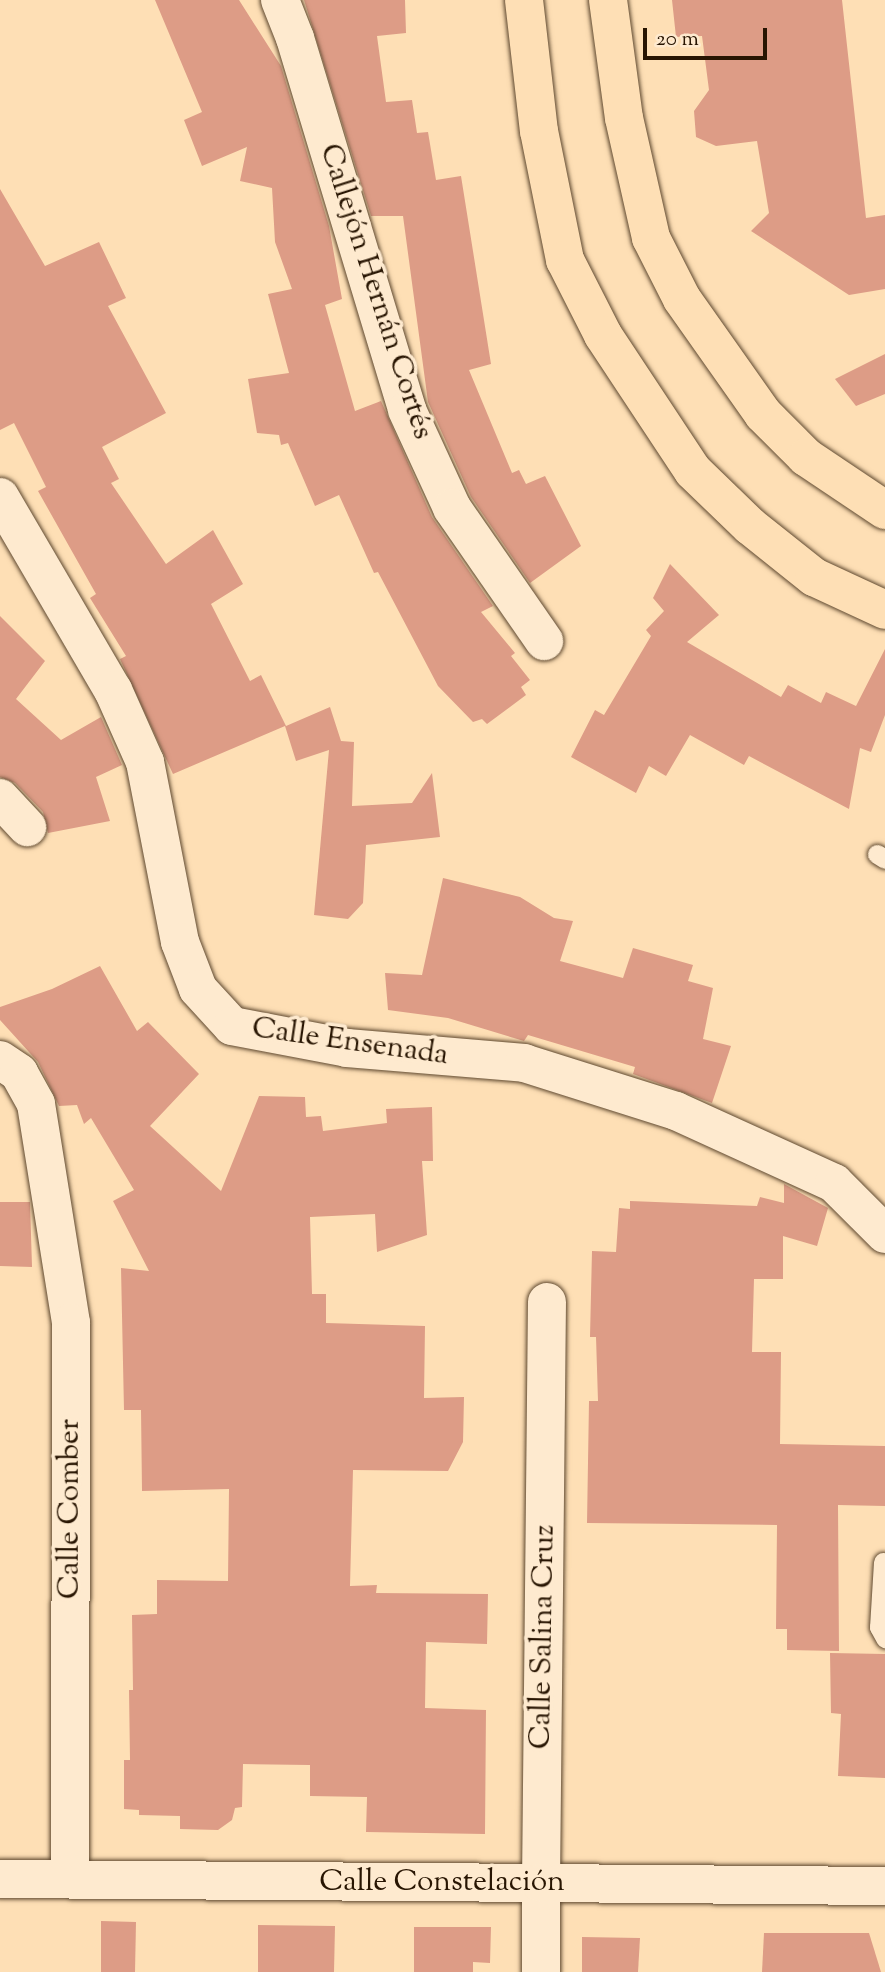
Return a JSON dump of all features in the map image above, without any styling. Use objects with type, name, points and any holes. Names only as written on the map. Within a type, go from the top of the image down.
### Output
[{"type":"main road","points":[[524,0],[538,131],[565,260],[603,335],[703,480],[750,526],[814,577],[885,610]]},
{"type":"main road","points":[[608,0],[624,118],[651,238],[682,299],[763,414],[806,457],[885,510]]},
{"type":"street","name":"Callejón Hernán Cortés","points":[[280,0],[295,38],[407,410],[452,508],[544,641]]},
{"type":"street","name":"Calle Ensenada","points":[[0,497],[113,690],[145,762],[180,942],[198,989],[232,1026],[347,1048],[524,1063],[663,1107],[834,1183],[885,1234]]},
{"type":"street","points":[[0,798],[27,827]]},
{"type":"street","name":"Calle Comber","points":[[0,1060],[19,1073],[36,1104],[71,1323],[70,1880]]},
{"type":"street","name":"Calle Salina Cruz","points":[[541,1972],[547,1302]]},
{"type":"street","name":"Calle Constelación","points":[[0,1879],[885,1886]]},
{"type":"lane","points":[[883,1562],[879,1627],[885,1638]]},
{"type":"building","points":[[155,0],[239,0],[281,66],[329,226],[342,299],[325,305],[355,411],[381,401],[432,517],[493,606],[481,612],[515,653],[511,656],[530,680],[521,687],[526,695],[487,724],[482,719],[473,722],[438,686],[378,572],[374,573],[339,495],[315,506],[288,443],[281,445],[279,435],[257,433],[248,379],[289,373],[268,294],[292,289],[275,242],[272,188],[240,181],[247,147],[202,166],[184,120],[202,112]]},
{"type":"building","points":[[304,0],[405,0],[406,33],[377,36],[386,102],[412,100],[417,133],[428,132],[436,180],[461,176],[491,364],[469,370],[512,473],[519,470],[526,484],[545,476],[581,546],[530,583],[471,497],[428,402],[403,216],[371,216]]},
{"type":"building","points":[[672,0],[842,0],[866,218],[885,215],[885,289],[849,295],[751,231],[769,213],[757,141],[716,146],[696,137],[694,111],[709,90],[702,36],[676,37]]},
{"type":"building","points":[[0,189],[45,266],[99,242],[126,298],[108,306],[166,413],[102,447],[119,479],[111,483],[166,564],[213,530],[243,584],[211,604],[250,681],[261,675],[286,726],[330,707],[341,741],[354,742],[352,806],[412,803],[432,773],[440,837],[366,845],[363,903],[348,919],[314,915],[329,750],[296,761],[285,726],[173,774],[120,659],[126,656],[90,598],[96,594],[38,491],[46,487],[14,423],[0,430]]},
{"type":"building","points":[[885,354],[885,394],[856,406],[835,379]]},
{"type":"building","points":[[670,564],[719,615],[687,642],[781,697],[788,685],[821,703],[826,692],[856,706],[885,649],[885,715],[871,752],[860,748],[849,809],[749,756],[744,765],[690,735],[666,776],[649,766],[636,793],[571,757],[595,710],[604,715],[651,636],[646,630],[664,611],[653,598]]},
{"type":"building","points":[[0,616],[45,661],[16,699],[61,740],[101,717],[122,765],[96,777],[110,821],[48,833],[43,812],[15,783],[0,777]]},
{"type":"building","points":[[443,878],[520,897],[554,918],[573,921],[560,961],[623,978],[633,948],[693,965],[688,981],[713,988],[703,1039],[731,1046],[712,1103],[633,1074],[635,1067],[528,1035],[524,1041],[448,1018],[388,1010],[385,973],[422,975]]},
{"type":"building","points":[[100,966],[137,1031],[148,1022],[199,1074],[150,1126],[221,1191],[259,1096],[305,1097],[306,1117],[321,1116],[323,1131],[387,1123],[386,1109],[432,1107],[433,1161],[422,1161],[427,1235],[377,1252],[375,1214],[310,1217],[312,1294],[326,1294],[326,1323],[425,1326],[424,1398],[464,1397],[463,1442],[448,1471],[353,1470],[350,1586],[377,1585],[376,1593],[488,1594],[487,1644],[426,1642],[425,1708],[486,1710],[485,1834],[366,1832],[367,1797],[310,1796],[310,1765],[243,1764],[242,1807],[235,1808],[232,1820],[218,1830],[180,1829],[180,1816],[139,1815],[139,1810],[124,1809],[124,1760],[130,1760],[129,1690],[133,1690],[132,1615],[157,1614],[157,1580],[228,1581],[229,1489],[142,1491],[141,1410],[124,1410],[121,1268],[149,1271],[113,1201],[134,1190],[91,1118],[84,1124],[77,1105],[59,1106],[38,1062],[0,1020],[0,1007],[52,989]]},
{"type":"building","points":[[784,1184],[828,1208],[817,1246],[783,1236],[783,1279],[754,1279],[752,1352],[781,1352],[780,1444],[885,1446],[885,1506],[838,1505],[839,1651],[787,1650],[787,1629],[776,1629],[777,1525],[587,1523],[589,1401],[598,1401],[596,1337],[590,1337],[592,1251],[616,1252],[619,1208],[630,1209],[630,1201],[757,1206],[760,1197],[784,1203]]},
{"type":"building","points":[[0,1202],[30,1202],[32,1267],[0,1266]]},
{"type":"building","points":[[830,1653],[885,1654],[885,1778],[838,1776],[841,1714],[831,1713]]},
{"type":"building","points":[[101,1921],[136,1922],[135,1972],[101,1972]]},
{"type":"building","points":[[258,1925],[335,1926],[334,1972],[258,1972]]},
{"type":"building","points":[[414,1927],[491,1927],[490,1963],[473,1962],[473,1972],[414,1972]]},
{"type":"building","points":[[764,1933],[869,1933],[881,1972],[762,1972]]},
{"type":"building","points":[[582,1937],[640,1938],[638,1972],[582,1972]]}]
